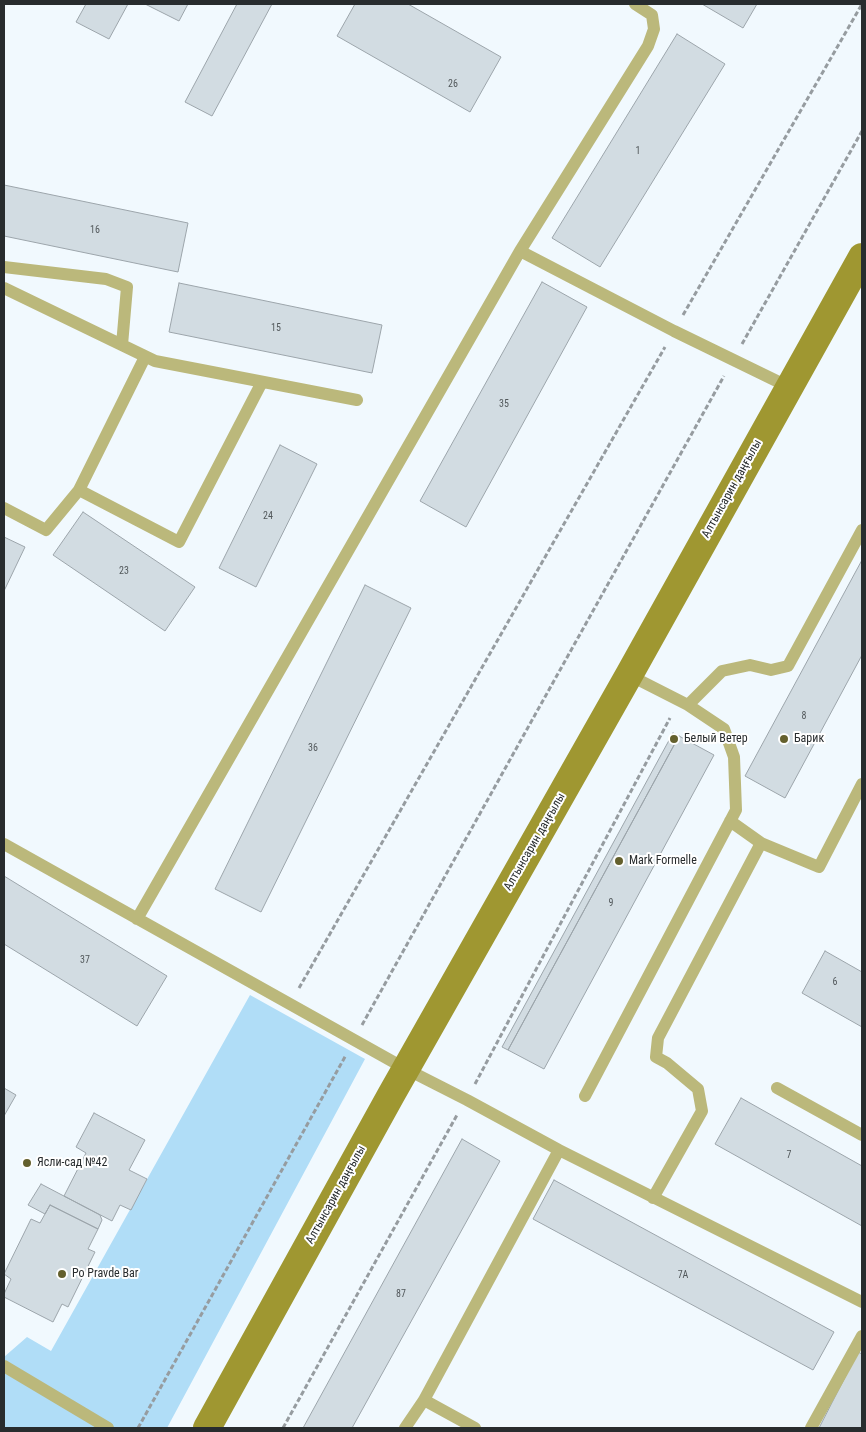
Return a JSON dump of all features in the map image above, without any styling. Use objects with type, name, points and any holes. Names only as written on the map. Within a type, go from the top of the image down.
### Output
[{"type":"main road","name":"Алтынсарин даңғылы","points":[[208,1428],[406,1069],[630,675],[862,257]]},
{"type":"lane","points":[[137,919],[520,251],[648,46],[654,29],[652,15],[635,4]]},
{"type":"lane","points":[[520,251],[674,331],[789,387]]},
{"type":"lane","points":[[4,267],[106,279],[127,287],[122,345]]},
{"type":"lane","points":[[4,288],[155,361],[357,400]]},
{"type":"lane","points":[[4,508],[46,530],[79,490],[145,357]]},
{"type":"lane","points":[[79,490],[179,542],[262,382]]},
{"type":"lane","points":[[688,705],[722,671],[750,665],[771,670],[788,666],[862,530]]},
{"type":"lane","points":[[585,1096],[736,810],[734,757],[724,729],[688,705],[630,675]]},
{"type":"lane","points":[[730,821],[761,843],[819,867],[862,784]]},
{"type":"lane","points":[[653,1198],[702,1111],[698,1089],[667,1063],[656,1057],[658,1038],[761,843]]},
{"type":"lane","points":[[4,844],[406,1069],[558,1150],[862,1302]]},
{"type":"lane","points":[[777,1088],[862,1134]]},
{"type":"lane","points":[[405,1428],[424,1400],[558,1150]]},
{"type":"lane","points":[[811,1428],[862,1336]]},
{"type":"lane","points":[[4,1366],[108,1428]]},
{"type":"lane","points":[[424,1400],[476,1428]]},
{"type":"path","points":[[290,1004],[862,4]]},
{"type":"path","points":[[138,1428],[862,131]]},
{"type":"path","points":[[283,1428],[448,1130],[467,1100],[670,718]]},
{"type":"shaded area","points":[[250,995],[365,1059],[167,1428],[4,1428],[4,1357],[27,1337],[51,1351]]},
{"type":"building","points":[[86,4],[128,4],[109,39],[76,22]]},
{"type":"building","points":[[145,4],[188,4],[179,21]]},
{"type":"building","points":[[237,4],[272,4],[212,116],[185,102]]},
{"type":"building","points":[[355,4],[408,4],[501,57],[470,112],[337,36]]},
{"type":"building","points":[[702,4],[757,4],[743,28]]},
{"type":"building","points":[[677,34],[725,64],[600,267],[552,238]]},
{"type":"building","points":[[4,185],[188,223],[178,272],[4,236]]},
{"type":"building","points":[[542,282],[587,307],[466,527],[420,501]]},
{"type":"building","points":[[179,283],[382,325],[372,373],[169,332]]},
{"type":"building","points":[[280,445],[317,464],[256,587],[219,568]]},
{"type":"building","points":[[83,512],[195,587],[165,631],[53,555]]},
{"type":"building","points":[[4,537],[25,547],[4,591]]},
{"type":"building","points":[[862,560],[862,655],[785,798],[745,776]]},
{"type":"building","points":[[365,585],[411,608],[261,912],[215,889]]},
{"type":"building","points":[[673,733],[679,736],[508,1050],[502,1047]]},
{"type":"building","points":[[679,736],[714,755],[544,1069],[508,1050]]},
{"type":"building","points":[[4,876],[167,976],[137,1026],[4,944]]},
{"type":"building","points":[[825,951],[862,972],[862,1027],[802,993]]},
{"type":"building","points":[[4,1088],[16,1095],[4,1116]]},
{"type":"building","points":[[741,1098],[862,1166],[862,1226],[715,1144]]},
{"type":"building","points":[[94,1113],[145,1140],[129,1170],[147,1179],[131,1210],[120,1205],[112,1221],[64,1196],[86,1153],[76,1147]]},
{"type":"building","points":[[462,1139],[500,1161],[352,1428],[303,1428]]},
{"type":"building","points":[[554,1180],[834,1332],[813,1370],[533,1219]]},
{"type":"building","points":[[41,1184],[100,1215],[102,1220],[98,1229],[50,1205],[45,1214],[28,1205]]},
{"type":"building","points":[[50,1205],[98,1229],[88,1249],[95,1252],[68,1307],[62,1304],[53,1322],[4,1297],[11,1279],[4,1274],[31,1219],[40,1223]]},
{"type":"building","points":[[858,1352],[862,1354],[862,1428],[819,1428]]},
{"type":"place","name":"Белый Ветер","points":[[674,739]]},
{"type":"place","name":"Барик","points":[[784,739]]},
{"type":"place","name":"Mark Formelle","points":[[619,861]]},
{"type":"place","name":"Ясли-сад №42","points":[[27,1163]]},
{"type":"place","name":"Po Pravde Bar","points":[[62,1274]]}]
